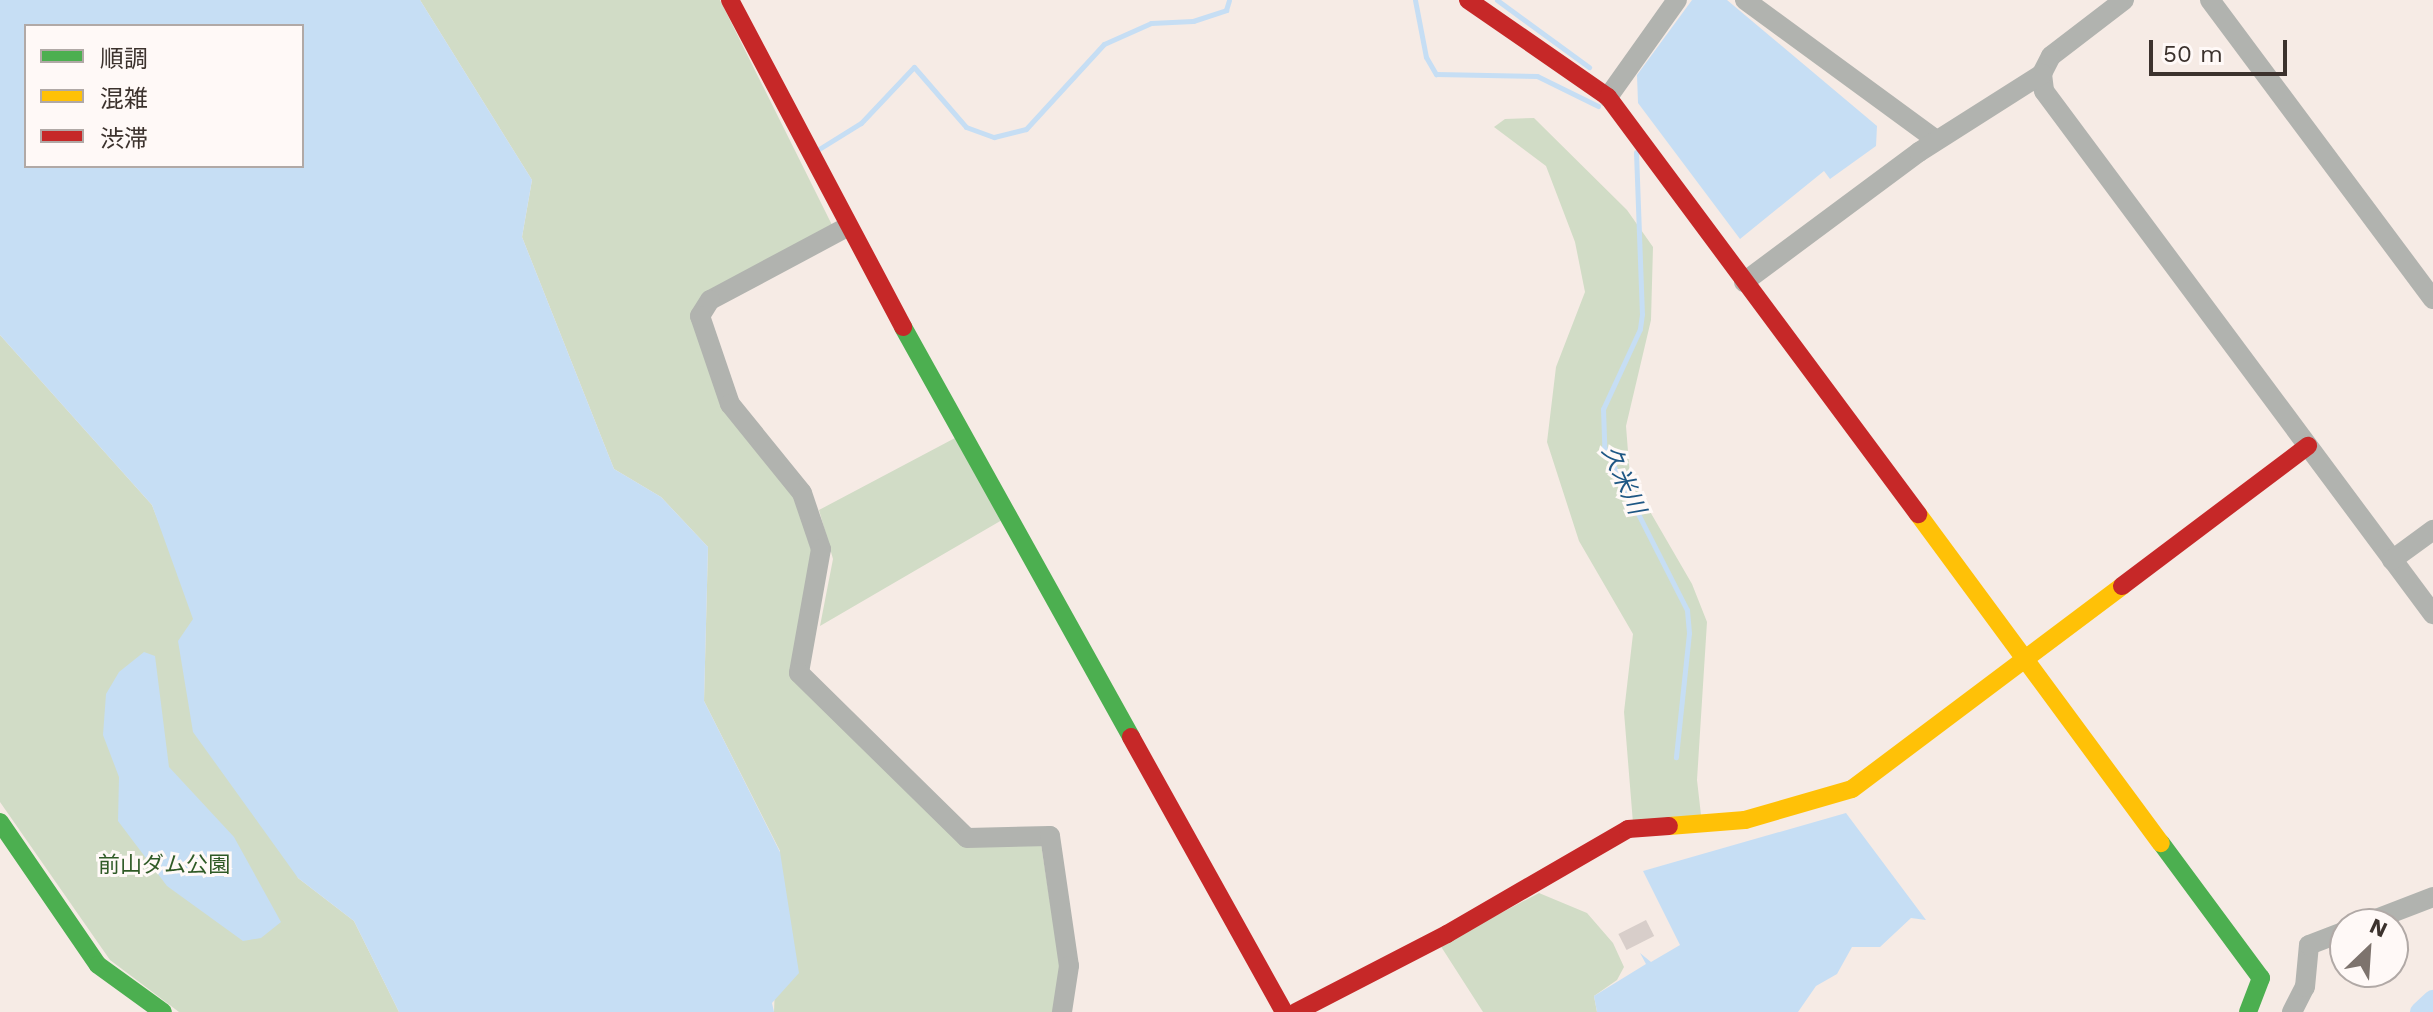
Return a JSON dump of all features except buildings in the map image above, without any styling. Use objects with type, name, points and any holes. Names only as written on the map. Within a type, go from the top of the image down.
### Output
[{"type":"street","points":[[730,0],[847,227],[1284,1012]]},
{"type":"street","points":[[1468,0],[1608,97],[2261,978],[2248,1012]]},
{"type":"street","points":[[1608,97],[1677,0]]},
{"type":"street","points":[[1745,0],[1936,140]]},
{"type":"street","points":[[1744,282],[1936,140],[2042,74],[2061,47],[2124,0]]},
{"type":"street","points":[[2210,0],[2433,299]]},
{"type":"street","points":[[2042,74],[2050,102],[2433,614]]},
{"type":"street","points":[[847,227],[710,300],[700,316],[730,404],[802,493],[821,549],[799,673],[967,838],[1050,836],[1069,966],[1062,1012]]},
{"type":"street","points":[[1296,1012],[1447,934],[1628,829],[1745,820],[1852,789],[2308,446]]},
{"type":"street","points":[[2392,560],[2433,530]]},
{"type":"street","points":[[0,822],[6,847],[98,965],[163,1012]]},
{"type":"street","points":[[2404,908],[2433,897]]},
{"type":"street","points":[[2293,1011],[2305,987],[2309,945],[2329,937]]},
{"type":"green space","points":[[420,0],[720,0],[833,227],[706,297],[724,405],[797,497],[816,550],[792,676],[960,838],[1040,838],[1061,971],[1055,1012],[774,1012],[780,851],[704,701],[708,547],[661,497],[614,469],[522,237],[532,180]]},
{"type":"green space","points":[[1534,118],[1627,210],[1653,247],[1651,320],[1626,426],[1630,477],[1692,584],[1707,622],[1697,780],[1701,815],[1633,823],[1624,712],[1633,634],[1579,541],[1547,442],[1556,367],[1585,292],[1575,242],[1546,166],[1494,127],[1505,119]]},
{"type":"green space","name":"前山ダム公園","points":[[0,335],[152,505],[298,878],[354,921],[399,1012],[179,1012],[110,960],[0,802]]},
{"type":"green space","points":[[955,438],[1002,520],[820,626],[833,559],[819,510]]},
{"type":"green space","points":[[1539,893],[1587,913],[1613,943],[1624,967],[1617,980],[1594,996],[1597,1012],[1483,1012],[1440,945]]},
{"type":"water","points":[[0,0],[420,0],[532,180],[522,237],[614,469],[661,497],[708,547],[704,701],[780,852],[799,973],[772,1003],[774,1012],[399,1012],[354,921],[298,878],[193,732],[178,641],[193,619],[152,505],[0,335]]},
{"type":"water","points":[[1692,0],[1727,0],[1877,126],[1876,146],[1830,179],[1824,171],[1740,239],[1638,103],[1637,75]]},
{"type":"water","points":[[144,652],[155,656],[169,767],[234,837],[281,922],[261,938],[243,941],[167,886],[118,821],[119,777],[103,735],[106,694],[119,672]]},
{"type":"water","points":[[1846,813],[1926,920],[1911,918],[1880,947],[1852,947],[1837,974],[1816,986],[1798,1012],[1597,1012],[1594,996],[1646,964],[1640,953],[1651,962],[1680,945],[1643,871]]},
{"type":"waterway","points":[[819,149],[861,123],[914,67],[966,127],[994,137],[1026,129],[1104,44],[1151,23],[1193,21],[1226,10],[1229,0]]},
{"type":"waterway","points":[[1415,0],[1426,57],[1436,74],[1537,76],[1598,106]]},
{"type":"waterway","name":"久米川","points":[[1497,0],[1589,67]]},
{"type":"waterway","name":"久米川","points":[[1636,152],[1642,314],[1640,329],[1603,409],[1604,447],[1687,610],[1689,633],[1676,757]]},
{"type":"waterway","points":[[2420,1012],[2433,1000]]},
{"type":"traffic: fast","points":[[903,327],[1131,737]]},
{"type":"traffic: fast","points":[[0,822],[98,965],[163,1012]]},
{"type":"traffic: fast","points":[[2161,843],[2261,978],[2248,1012]]},
{"type":"traffic: slow","points":[[1918,514],[2161,843]]},
{"type":"traffic: slow","points":[[1669,826],[1745,820],[1852,789],[2122,586]]},
{"type":"traffic: jam","points":[[730,0],[903,327]]},
{"type":"traffic: jam","points":[[1468,0],[1608,97],[1918,514]]},
{"type":"traffic: jam","points":[[2122,586],[2308,446]]},
{"type":"traffic: jam","points":[[1131,737],[1284,1012]]},
{"type":"traffic: jam","points":[[1296,1012],[1447,934],[1628,829],[1669,826]]}]
